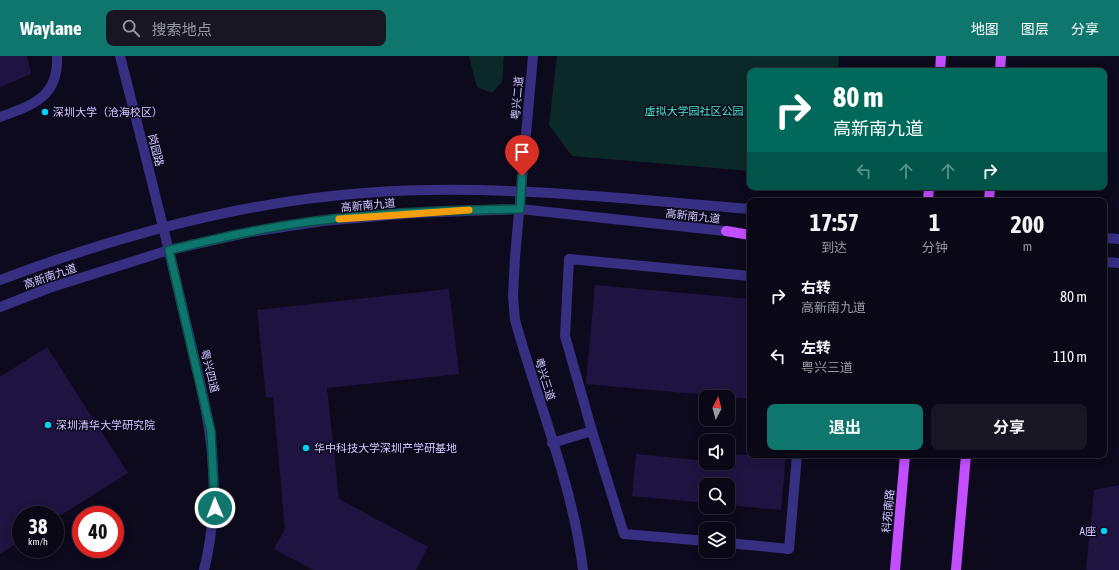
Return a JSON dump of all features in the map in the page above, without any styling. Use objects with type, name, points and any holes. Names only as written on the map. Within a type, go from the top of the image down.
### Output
[{"type":"main road","points":[[940,68],[941,56]]},
{"type":"main road","points":[[1000,68],[1001,56]]},
{"type":"main road","points":[[726,231],[747,234]]},
{"type":"main road","name":"科苑南路","points":[[895,570],[906,458]]},
{"type":"main road","points":[[956,570],[966,458]]},
{"type":"street","points":[[0,117],[28,107],[46,94],[56,78],[57,56]]},
{"type":"street","name":"岗园路","points":[[120,56],[163,227]]},
{"type":"street","name":"粤兴二道","points":[[521,190],[533,56]]},
{"type":"street","name":"高新南九道","points":[[0,280],[50,261],[163,227],[229,211],[326,196],[415,190],[521,190],[747,209]]},
{"type":"street","name":"粤兴三道","points":[[521,190],[513,296],[515,320],[571,505],[580,544],[583,570]]},
{"type":"street","name":"高新南九道","points":[[0,307],[49,288],[169,250],[250,232],[323,221],[413,213],[520,209],[726,231]]},
{"type":"street","name":"粤兴四道","points":[[163,227],[211,432],[215,508],[211,542],[204,570]]},
{"type":"street","points":[[1107,238],[1119,239]]},
{"type":"street","points":[[699,540],[624,534],[592,432],[565,336],[569,259],[747,276]]},
{"type":"street","points":[[1107,262],[1119,263]]},
{"type":"street","points":[[552,443],[592,432]]},
{"type":"street","points":[[735,544],[789,549],[797,458]]},
{"type":"green space","points":[[469,56],[504,56],[502,82],[492,93],[477,87]]},
{"type":"green space","name":"虚拟大学园社区公园","points":[[557,56],[839,56],[838,68],[747,68],[747,171],[572,156],[549,125]]},
{"type":"building","points":[[0,56],[27,56],[31,74],[0,87]]},
{"type":"building","points":[[595,285],[747,299],[747,399],[735,398],[735,390],[699,390],[699,394],[586,384]]},
{"type":"building","name":"华中科技大学深圳产学研基地","points":[[449,289],[459,374],[327,388],[339,499],[428,547],[416,570],[313,570],[274,549],[285,529],[273,397],[266,398],[257,310]]},
{"type":"building","name":"深圳清华大学研究院","points":[[47,347],[128,473],[75,506],[72,506],[72,508],[64,513],[64,506],[12,506],[12,547],[0,554],[0,377]]},
{"type":"building","points":[[636,454],[699,460],[699,470],[735,470],[735,455],[747,455],[747,458],[786,458],[781,510],[735,506],[735,478],[699,478],[699,502],[632,496]]},
{"type":"building","name":"A座","points":[[1119,485],[1119,570],[1086,570],[1094,490]]},
{"type":"slow traffic","points":[[339,219],[469,210]]},
{"type":"place","name":"深圳大学（沧海校区）","points":[[45,112]]},
{"type":"place","name":"深圳清华大学研究院","points":[[48,425]]},
{"type":"place","name":"华中科技大学深圳产学研基地","points":[[306,448]]},
{"type":"place","name":"A座","points":[[1104,531]]},
{"type":"route","points":[[215,508],[211,432],[169,250],[250,232],[323,221],[413,213],[520,209],[522,176]]}]
